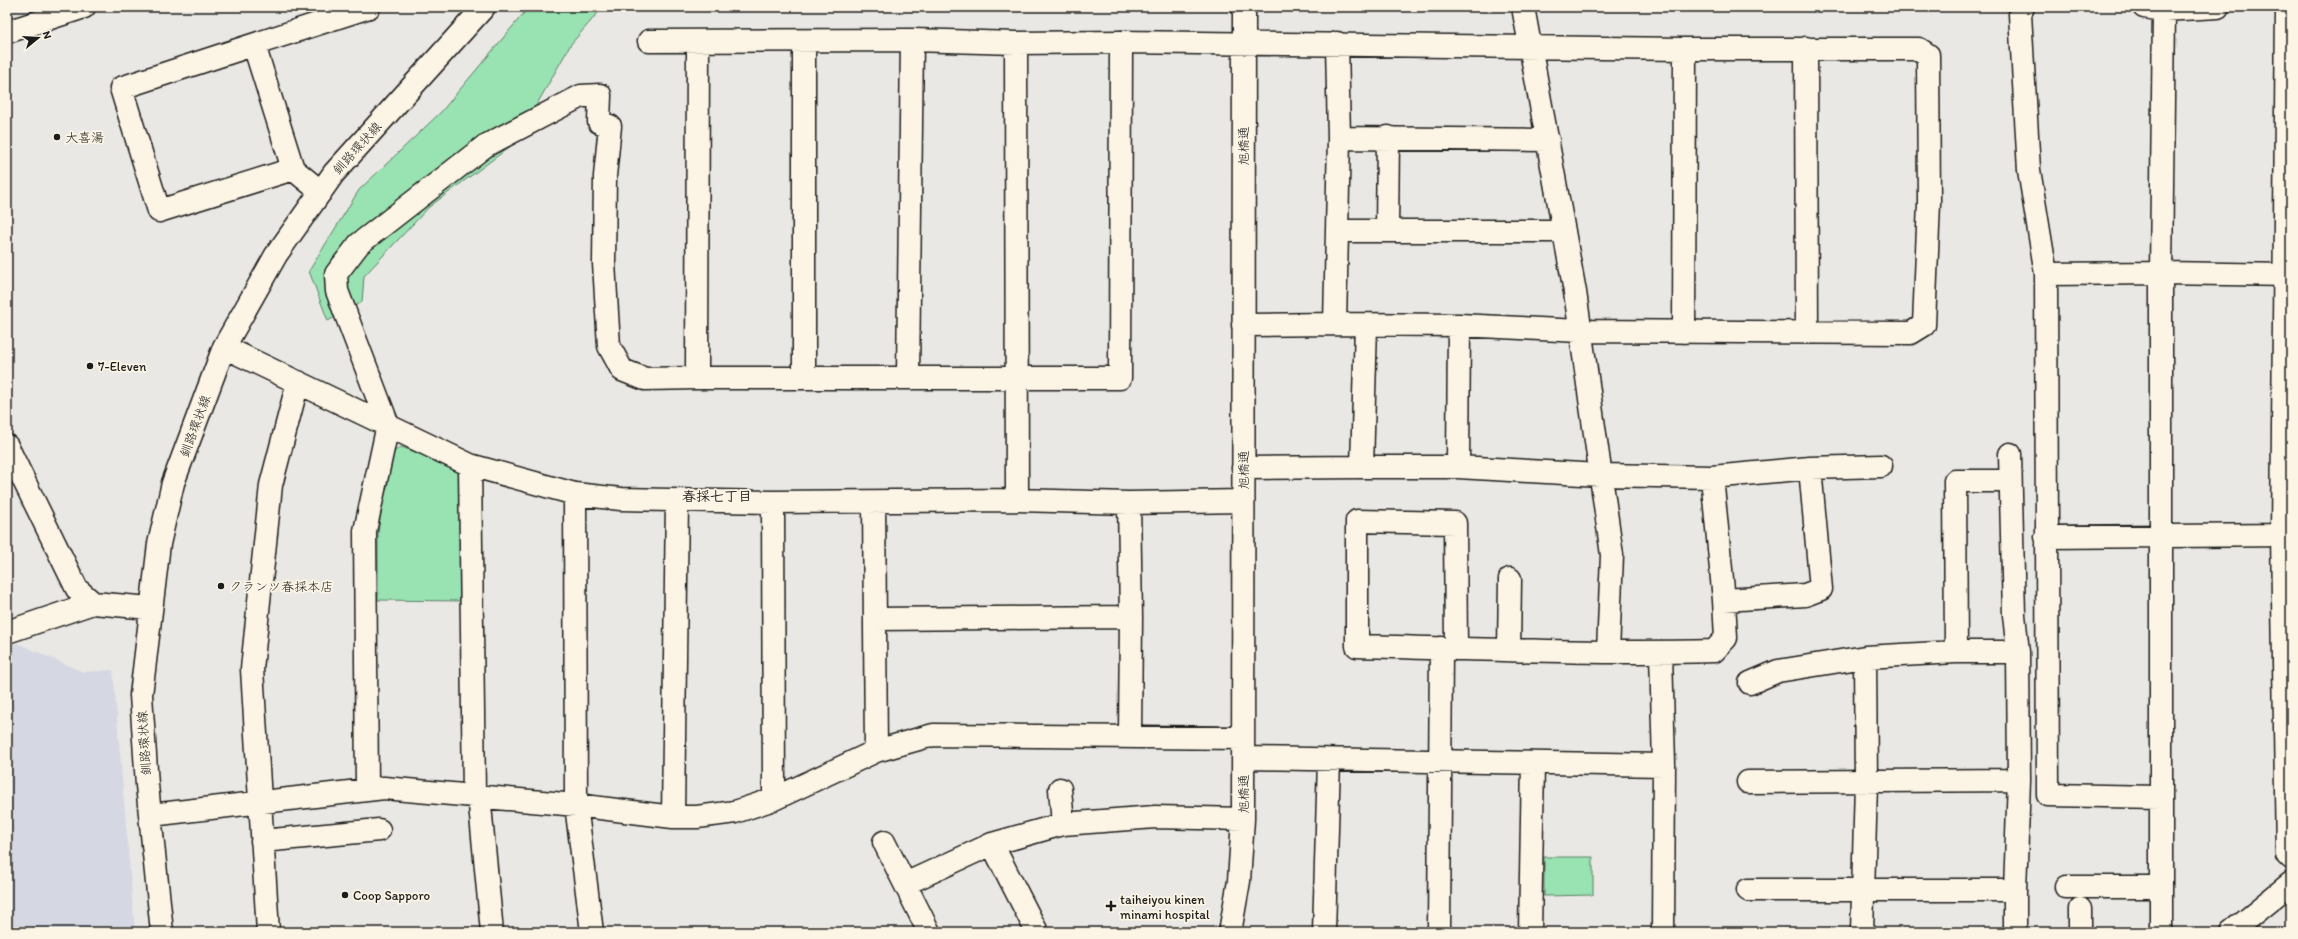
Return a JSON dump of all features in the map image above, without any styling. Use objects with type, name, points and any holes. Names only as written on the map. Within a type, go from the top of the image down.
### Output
[{"type":"street","points":[[7,32],[84,7]]},
{"type":"street","points":[[293,169],[159,211],[121,88],[369,7]]},
{"type":"street","name":"旭橋通","points":[[1230,932],[1240,881],[1243,819],[1244,7]]},
{"type":"street","points":[[1523,7],[1564,231],[1612,555],[1608,652]]},
{"type":"street","points":[[2023,7],[2020,14],[2029,170],[2046,274],[2048,794],[2160,797]]},
{"type":"street","points":[[2161,932],[2160,797],[2163,536],[2161,273],[2154,9],[2218,7]]},
{"type":"street","points":[[2287,7],[2287,854],[2291,858]]},
{"type":"street","name":"釧路環状線","points":[[162,932],[141,695],[150,608],[159,544],[173,483],[224,347],[276,255],[334,173],[479,9]]},
{"type":"street","points":[[908,376],[912,40]]},
{"type":"street","points":[[649,41],[912,40],[1016,43],[1337,43],[1685,49],[1919,49],[1928,55],[1929,203],[1924,325],[1911,333],[1807,331],[1580,331],[1459,325],[1243,325]]},
{"type":"street","points":[[697,378],[698,41]]},
{"type":"street","points":[[804,41],[804,377]]},
{"type":"street","points":[[367,789],[365,531],[388,425],[337,291],[336,274],[359,244],[485,146],[581,96],[600,95],[599,122],[610,126],[605,176],[604,263],[609,346],[622,370],[645,379],[908,376],[1016,380],[1120,378],[1121,42]]},
{"type":"street","points":[[1016,43],[1017,500]]},
{"type":"street","points":[[1335,324],[1339,138],[1337,43]]},
{"type":"street","points":[[254,45],[293,169],[321,192]]},
{"type":"street","points":[[1806,48],[1807,331]]},
{"type":"street","points":[[1684,332],[1685,49]]},
{"type":"street","points":[[1339,138],[1388,137],[1548,140]]},
{"type":"street","points":[[1388,137],[1388,231]]},
{"type":"street","points":[[1337,231],[1564,231]]},
{"type":"street","points":[[2046,274],[2161,273],[2288,275]]},
{"type":"street","points":[[1362,467],[1366,325]]},
{"type":"street","points":[[1458,468],[1459,325]]},
{"type":"street","points":[[224,347],[470,465],[575,494],[621,499],[677,501],[874,502],[1017,500],[1128,503],[1243,501]]},
{"type":"street","points":[[268,932],[252,669],[271,485],[298,382]]},
{"type":"street","points":[[7,446],[77,589],[93,603]]},
{"type":"street","points":[[2010,454],[2014,615],[2018,652],[2019,780],[2014,890],[2015,932]]},
{"type":"street","points":[[470,465],[477,795],[492,932]]},
{"type":"street","points":[[1243,468],[1458,468],[1600,475],[1712,477],[1810,468],[1881,466]]},
{"type":"street","points":[[1724,600],[1805,595],[1821,589],[1810,468]]},
{"type":"street","points":[[1439,932],[1442,762],[1449,649],[1455,522],[1357,521],[1357,646],[1449,649],[1661,653],[1714,651],[1726,638],[1724,600],[1712,477]]},
{"type":"street","points":[[1956,652],[1954,480],[2010,481]]},
{"type":"street","points":[[575,494],[576,804],[592,932]]},
{"type":"street","points":[[673,817],[677,501]]},
{"type":"street","points":[[773,502],[774,799]]},
{"type":"street","points":[[874,502],[876,751]]},
{"type":"street","points":[[1128,503],[1131,617],[1130,736]]},
{"type":"street","points":[[2046,537],[2287,534]]},
{"type":"street","points":[[1509,650],[1510,579]]},
{"type":"street","points":[[7,632],[93,603],[150,608]]},
{"type":"street","points":[[875,619],[1131,617]]},
{"type":"street","points":[[1750,683],[1778,671],[1865,657],[1956,652],[2018,652]]},
{"type":"street","points":[[1661,653],[1664,765],[1663,932]]},
{"type":"street","points":[[1862,932],[1866,782],[1865,657]]},
{"type":"street","points":[[151,814],[261,803],[384,788],[576,804],[673,817],[697,817],[735,812],[774,799],[876,751],[933,735],[1130,736],[1243,748],[1329,760],[1664,765]]},
{"type":"street","points":[[1324,932],[1329,760]]},
{"type":"street","points":[[1530,932],[1533,764]]},
{"type":"street","points":[[1748,782],[2019,780]]},
{"type":"street","points":[[1060,789],[1063,824]]},
{"type":"street","points":[[905,884],[992,844],[1063,824],[1155,817],[1243,819]]},
{"type":"street","points":[[262,841],[379,830]]},
{"type":"street","points":[[884,842],[929,932]]},
{"type":"street","points":[[992,844],[1037,932]]},
{"type":"street","points":[[2231,932],[2291,883]]},
{"type":"street","points":[[2066,888],[2161,887]]},
{"type":"street","points":[[1748,890],[2014,890]]},
{"type":"street","points":[[2080,909],[2080,932]]},
{"type":"shaded area","points":[[17,643],[83,672],[113,670],[135,932],[7,932],[7,646]]},
{"type":"green space","points":[[529,7],[603,7],[571,44],[515,143],[429,207],[364,276],[362,302],[328,321],[309,271],[359,190],[441,112]]},
{"type":"green space","points":[[401,447],[453,465],[462,479],[460,601],[378,600],[378,534],[387,456]]},
{"type":"green space","points":[[1544,857],[1593,857],[1593,895],[1544,896]]},
{"type":"place","name":"大喜湯","points":[[57,137]]},
{"type":"place","name":"7-Eleven","points":[[90,366]]},
{"type":"place","name":"クランツ春採本店","points":[[221,586]]},
{"type":"place","name":"Coop Sapporo","points":[[345,895]]},
{"type":"place","name":"taiheiyou kinen minami hospital","points":[[1111,906]]},
{"type":"district","name":"春採七丁目","points":[[717,496]]}]
